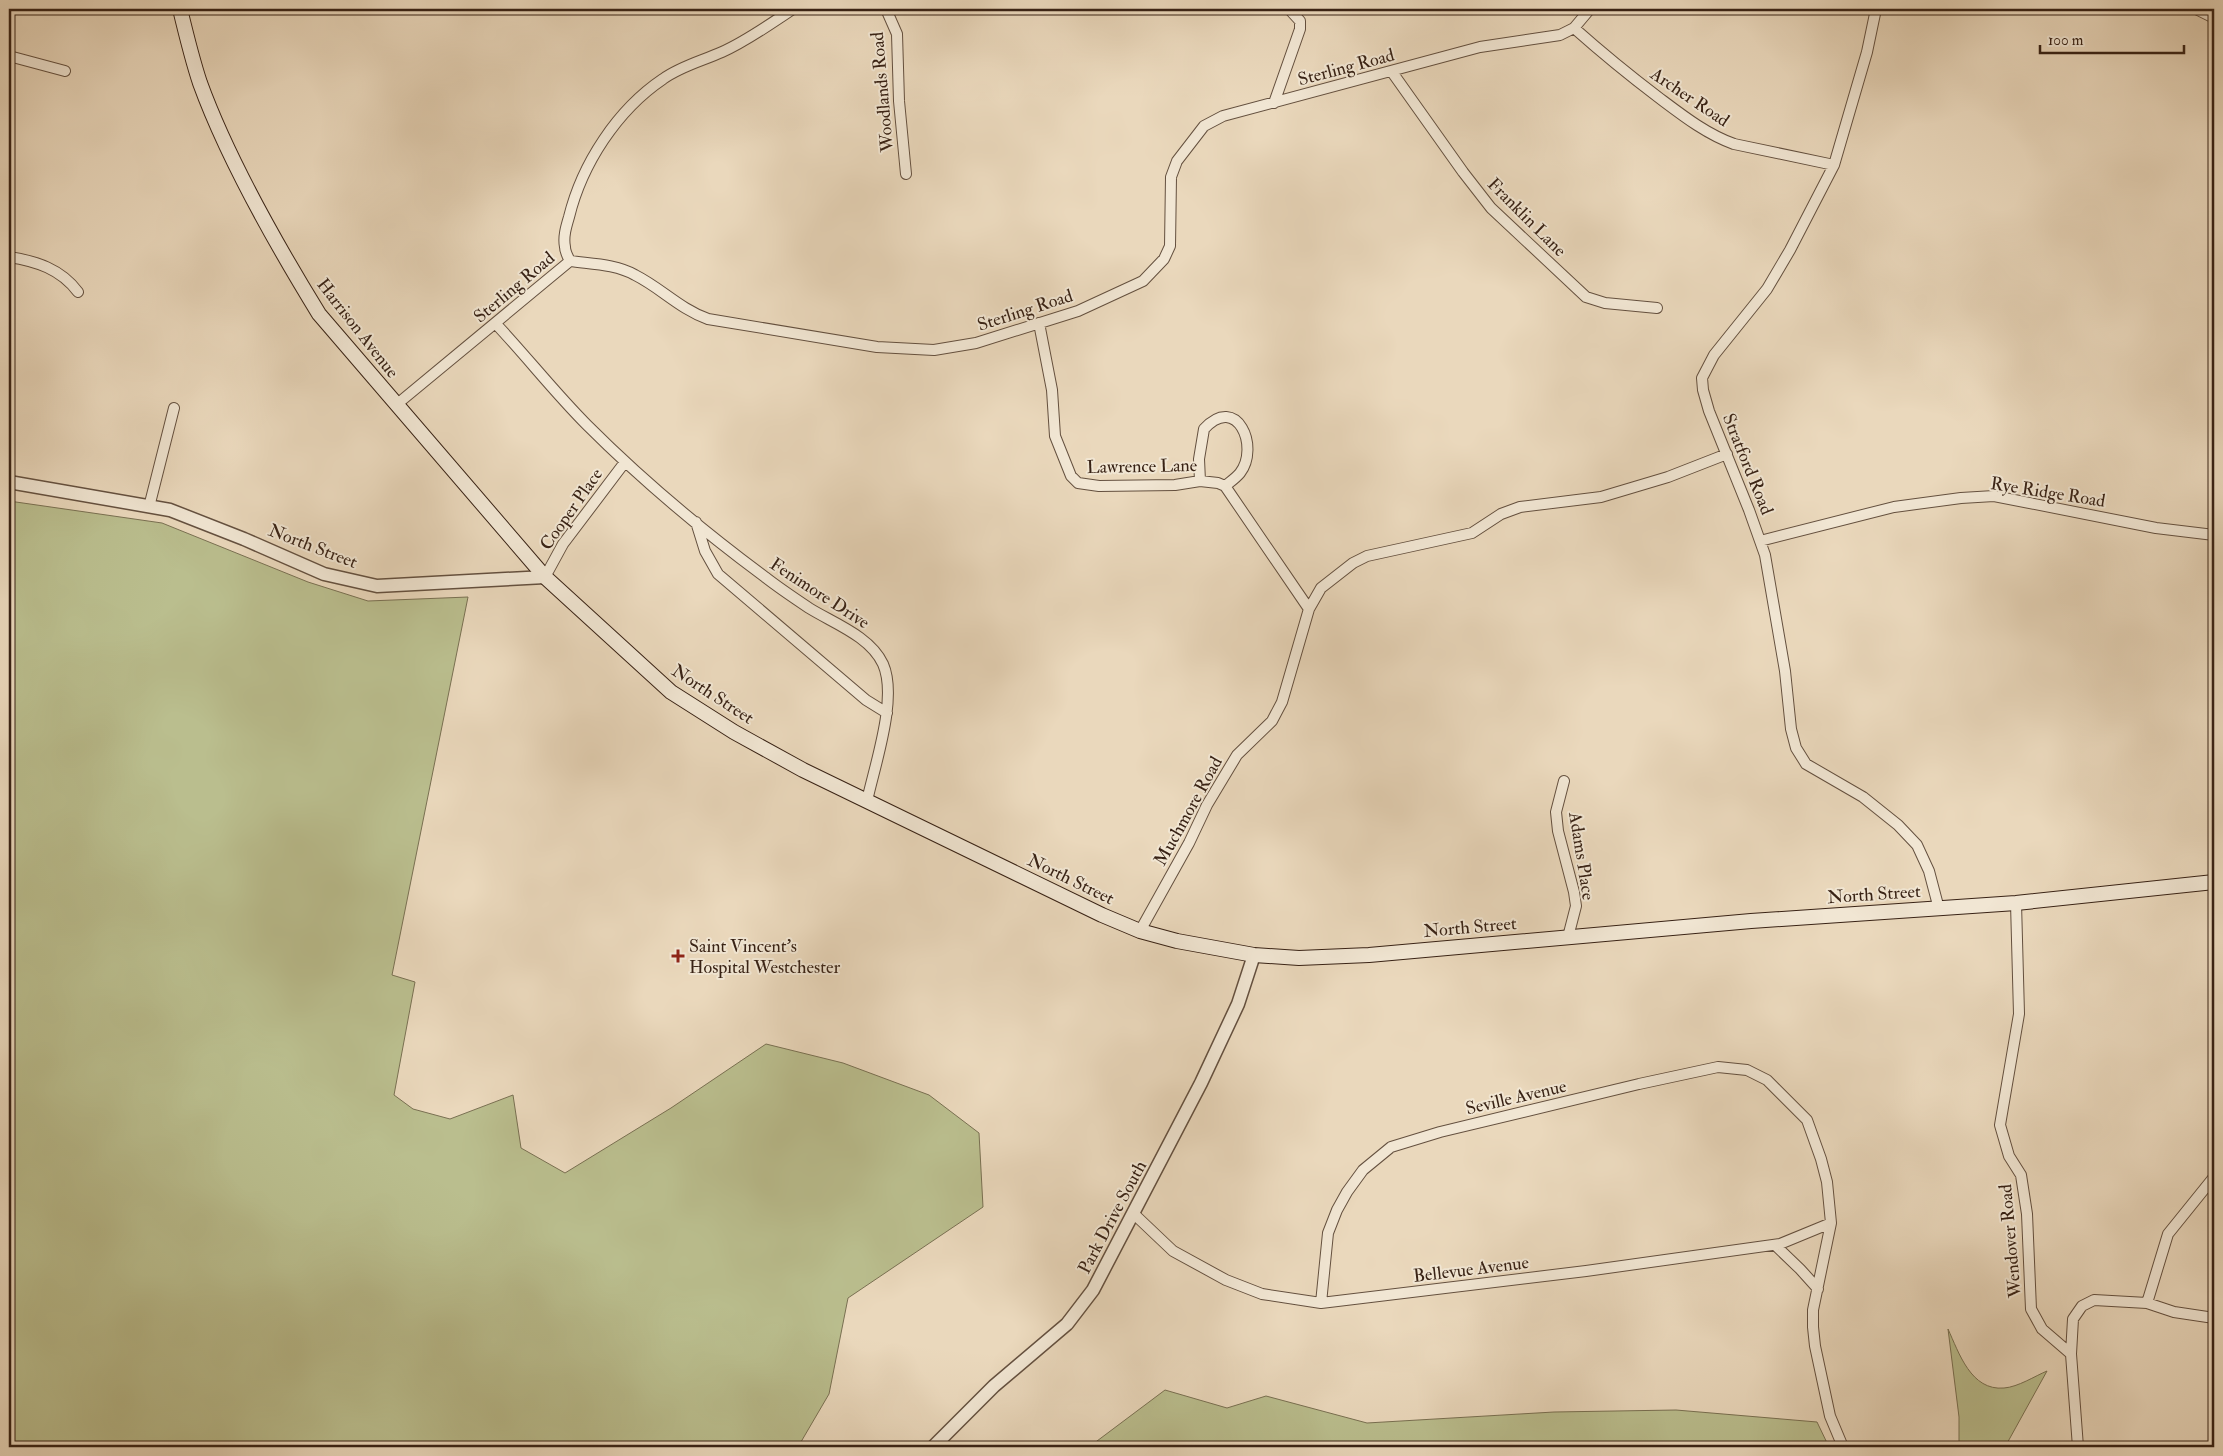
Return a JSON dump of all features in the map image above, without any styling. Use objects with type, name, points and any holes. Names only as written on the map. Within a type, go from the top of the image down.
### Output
[{"type":"main road","name":"Harrison Avenue","points":[[180,9],[190,52],[216,123],[292,271],[319,314],[545,577]]},
{"type":"main road","name":"North Street","points":[[545,577],[671,692],[734,732],[803,770],[1102,916],[1140,931],[1177,941],[1254,955],[1299,958],[1352,956],[1751,921],[2016,903],[2214,882]]},
{"type":"street","points":[[570,261],[565,248],[564,234],[577,189],[613,128],[627,111],[663,79],[682,68],[723,52],[793,9]]},
{"type":"street","name":"Woodlands Road","points":[[886,9],[897,34],[899,101],[906,174]]},
{"type":"street","points":[[1274,103],[1300,29],[1300,21],[1289,9]]},
{"type":"street","points":[[1574,28],[1590,9]]},
{"type":"street","name":"Stratford Road","points":[[1876,9],[1867,52],[1834,165],[1790,250],[1767,288],[1714,355],[1702,378],[1703,390],[1709,411],[1765,555],[1782,653],[1791,729],[1796,748],[1806,764],[1864,797],[1898,825],[1917,845],[1929,871],[1939,909]]},
{"type":"street","points":[[2196,9],[2214,18]]},
{"type":"street","name":"Sterling Road","points":[[396,405],[570,261],[604,266],[633,274],[683,308],[708,319],[877,347],[934,350],[976,343],[1078,311],[1133,286],[1155,271],[1164,259],[1170,246],[1171,177],[1184,149],[1204,126],[1223,116],[1480,47],[1560,35],[1574,28]]},
{"type":"street","name":"Archer Road","points":[[1574,28],[1616,65],[1668,104],[1720,139],[1734,144],[1834,165]]},
{"type":"street","points":[[9,56],[65,71]]},
{"type":"street","name":"Franklin Lane","points":[[1392,72],[1491,208],[1586,297],[1605,303],[1657,308]]},
{"type":"street","points":[[9,257],[30,260],[56,272],[72,284],[78,292]]},
{"type":"street","name":"Lawrence Lane","points":[[1039,323],[1052,390],[1055,436],[1071,476],[1078,483],[1099,486],[1175,484],[1200,481],[1218,483],[1225,486]]},
{"type":"street","name":"Fenimore Drive","points":[[496,324],[585,423],[625,462],[764,576],[807,607],[867,643],[876,651],[883,665],[887,681],[887,713],[867,801]]},
{"type":"street","points":[[149,507],[174,408]]},
{"type":"street","points":[[1200,481],[1199,459],[1204,429],[1216,419],[1228,416],[1236,419],[1241,424],[1248,445],[1243,469],[1240,474],[1225,486],[1309,609]]},
{"type":"street","name":"Muchmore Road","points":[[1140,931],[1189,843],[1207,806],[1237,755],[1272,721],[1282,702],[1309,609],[1320,588],[1353,563],[1368,556],[1472,533],[1500,514],[1520,507],[1602,497],[1668,477],[1727,454]]},
{"type":"street","name":"Cooper Place","points":[[545,577],[563,544],[625,462]]},
{"type":"street","name":"North Street","points":[[9,482],[170,510],[244,539],[324,574],[350,582],[377,586],[545,577]]},
{"type":"street","name":"Rye Ridge Road","points":[[1760,541],[1894,507],[1961,498],[1994,496],[2156,528],[2214,535]]},
{"type":"street","points":[[696,522],[706,551],[718,574],[866,700],[887,713]]},
{"type":"street","name":"Adams Place","points":[[1564,781],[1556,812],[1558,831],[1576,906],[1568,937]]},
{"type":"street","name":"Wendover Road","points":[[2016,903],[2019,1014],[2000,1125],[2009,1156],[2021,1175],[2027,1214],[2031,1308],[2042,1329],[2071,1354]]},
{"type":"street","name":"Park Drive South","points":[[933,1447],[994,1386],[1072,1318],[1093,1290],[1201,1082],[1238,1004],[1254,955]]},
{"type":"street","name":"Seville Avenue","points":[[1321,1303],[1328,1232],[1337,1210],[1347,1192],[1364,1170],[1391,1148],[1440,1132],[1718,1067],[1747,1070],[1767,1080],[1807,1120],[1827,1182],[1831,1223]]},
{"type":"street","points":[[2147,1303],[2168,1234],[2214,1177]]},
{"type":"street","name":"Bellevue Avenue","points":[[1134,1214],[1173,1251],[1226,1280],[1262,1294],[1321,1303],[1586,1271],[1775,1245],[1831,1223]]},
{"type":"street","points":[[1831,1223],[1814,1310],[1815,1346],[1830,1416],[1844,1447]]},
{"type":"street","points":[[1775,1245],[1818,1289]]},
{"type":"street","points":[[2078,1447],[2071,1354],[2071,1318],[2082,1306],[2094,1300],[2147,1303],[2174,1312],[2214,1318]]},
{"type":"green space","points":[[9,501],[162,523],[308,582],[368,601],[468,597],[392,975],[415,982],[394,1095],[413,1109],[450,1119],[513,1095],[521,1148],[565,1173],[671,1108],[766,1044],[843,1063],[929,1095],[979,1133],[983,1207],[848,1298],[829,1394],[798,1447],[9,1447]]},
{"type":"green space","points":[[1948,1329],[1968,1369],[1983,1383],[1993,1387],[2004,1388],[2021,1384],[2047,1371],[2005,1447],[1959,1447],[1959,1417]]},
{"type":"green space","points":[[1165,1390],[1227,1408],[1266,1396],[1367,1423],[1554,1412],[1676,1410],[1817,1422],[1829,1447],[1089,1447]]},
{"type":"place","name":"Saint Vincent's Hospital Westchester","points":[[678,956]]}]
